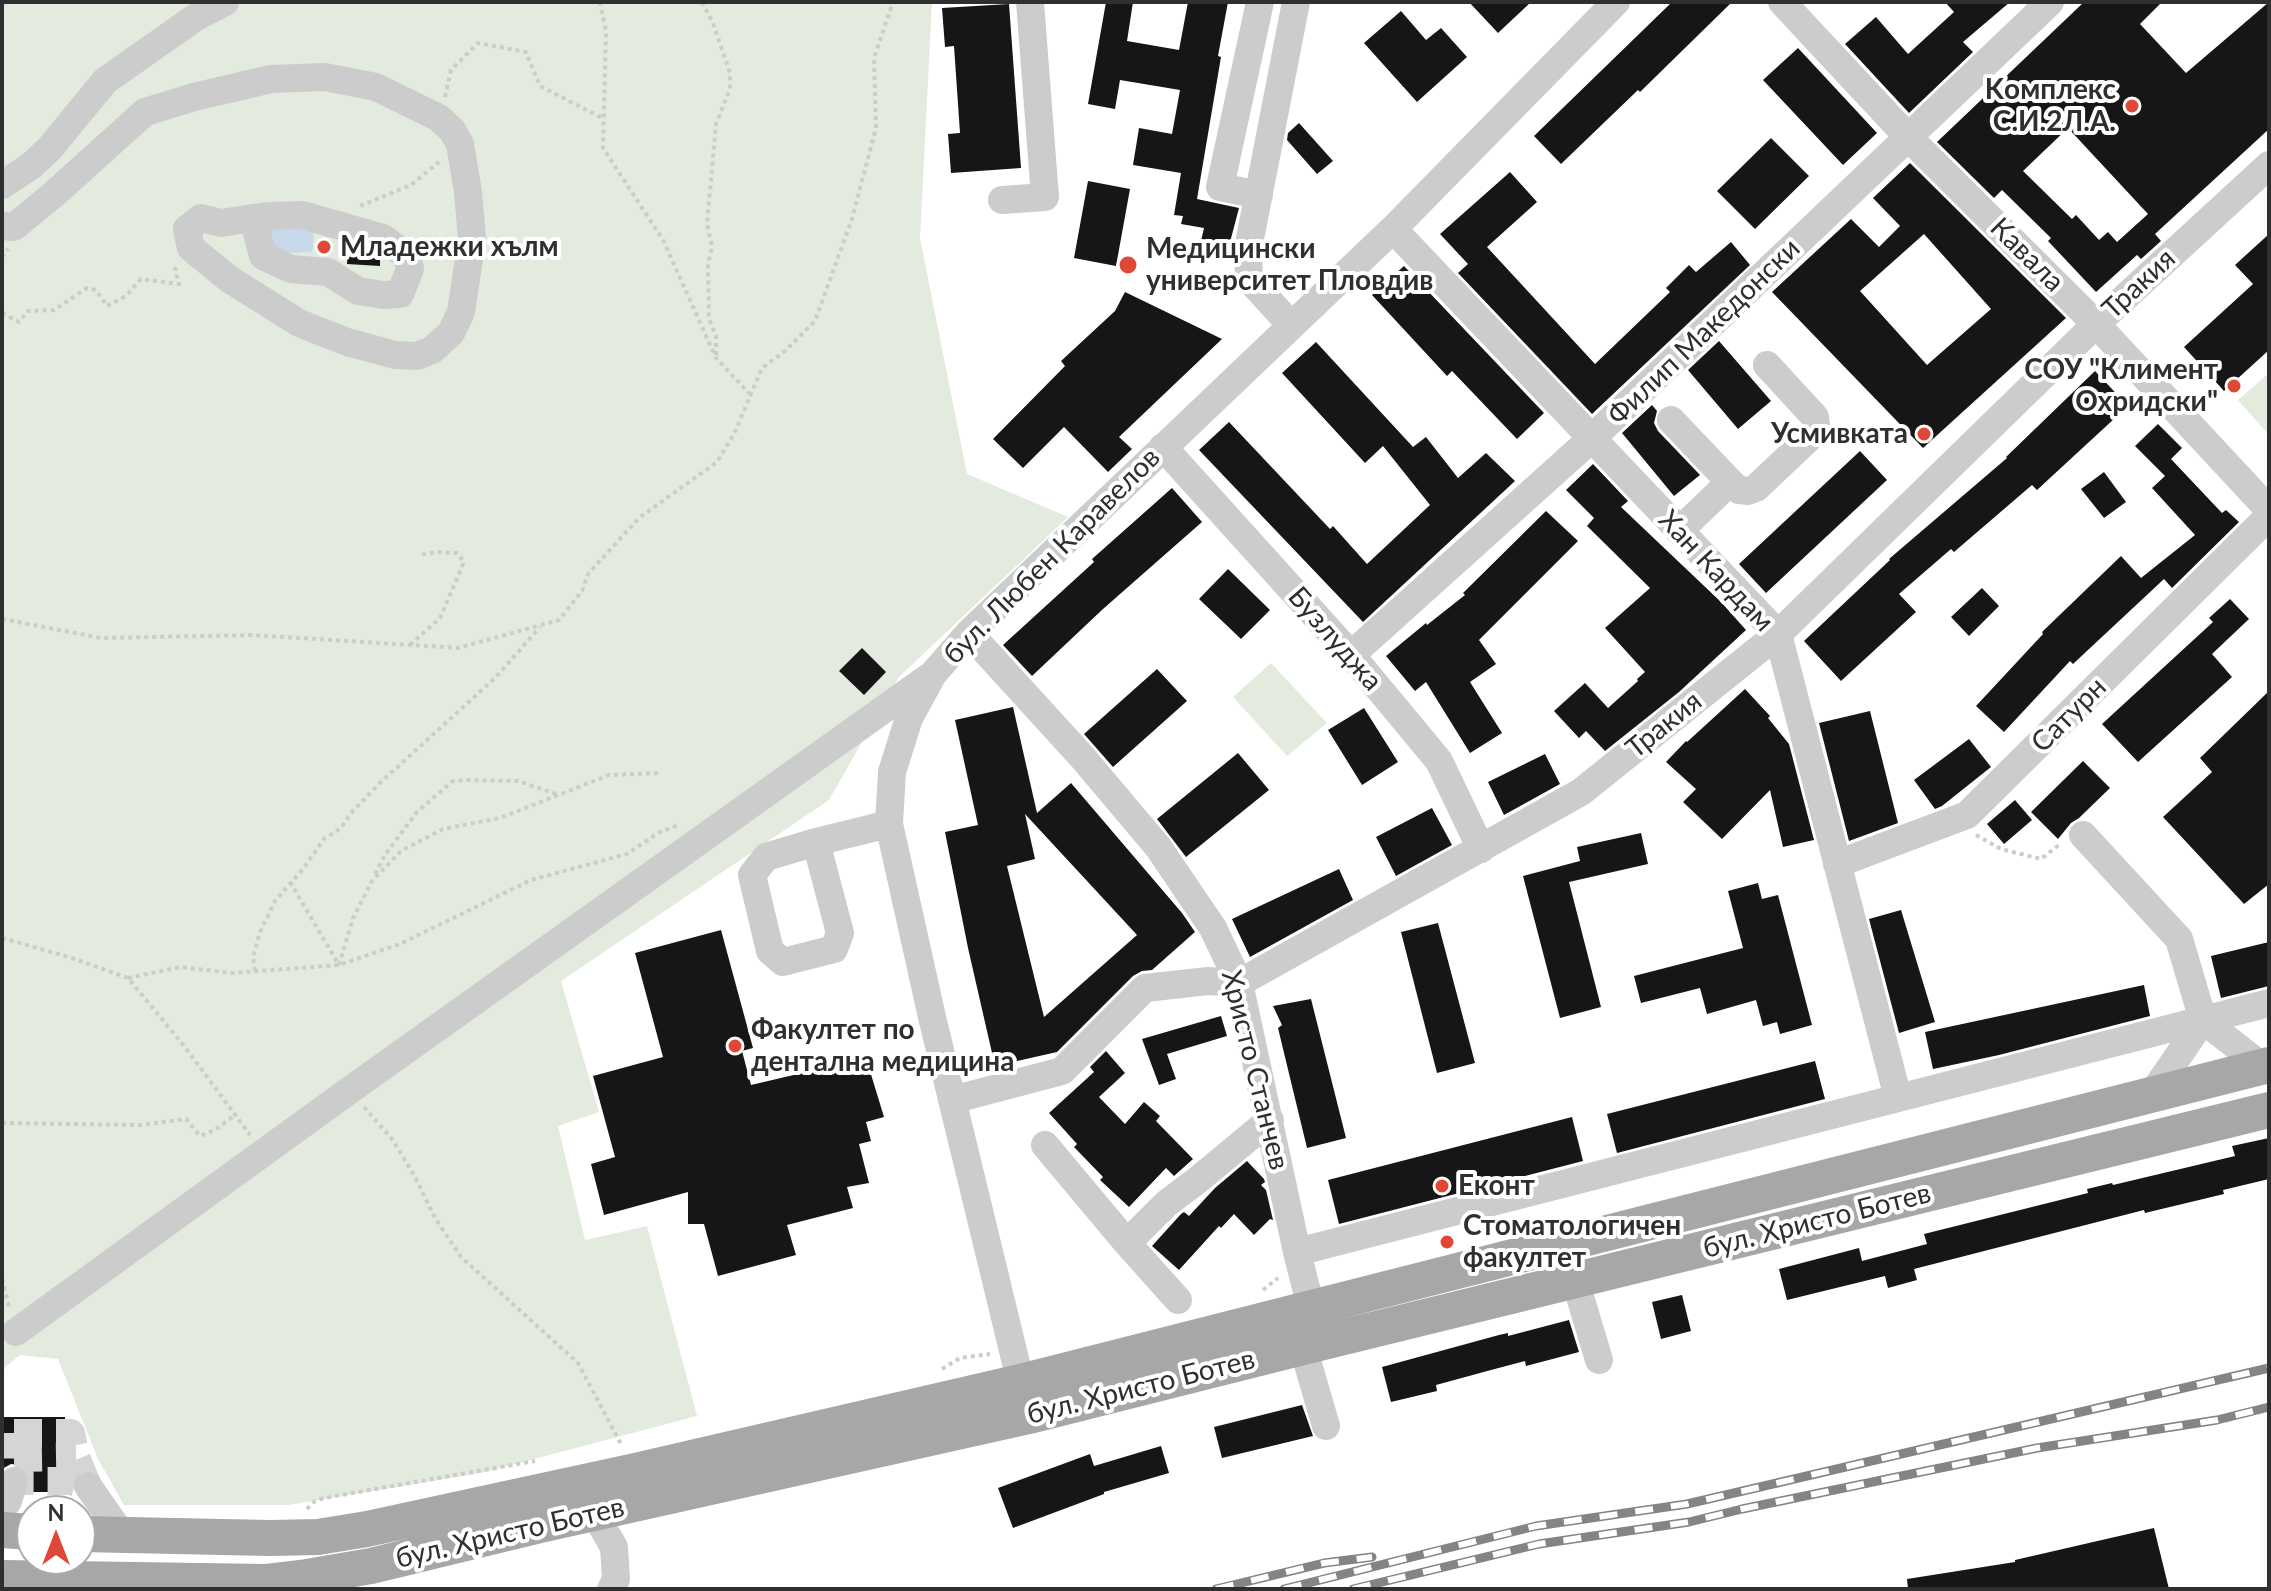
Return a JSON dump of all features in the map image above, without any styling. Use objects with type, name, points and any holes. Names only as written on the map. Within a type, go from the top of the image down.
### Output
[{"type":"main road","name":"бул. Христо Ботев","points":[[2,1578],[86,1585],[302,1583],[594,1513],[1025,1399],[1311,1308],[2266,1066]]},
{"type":"main road","name":"бул. Христо Ботев","points":[[96,1535],[318,1537],[635,1471],[1303,1347],[2269,1110]]},
{"type":"street","points":[[2,185],[31,166],[50,148],[105,81],[196,17],[225,2]]},
{"type":"street","points":[[1002,200],[1045,197],[1030,2]]},
{"type":"street","points":[[1259,195],[1220,187],[1260,2]]},
{"type":"street","points":[[1291,325],[1249,279],[1248,249],[1296,2]]},
{"type":"street","name":"бул. Любен Каравелов","points":[[1025,1399],[889,824],[892,772],[909,718],[933,674],[969,633],[1393,229],[1616,2]]},
{"type":"street","name":"Кавала","points":[[1782,2],[1908,137],[2096,324],[2269,510]]},
{"type":"street","name":"Филип Македонски","points":[[1351,655],[1591,439],[2050,2]]},
{"type":"street","points":[[2,226],[14,227],[145,112],[271,79],[325,77],[376,87],[439,118],[452,130],[460,144],[472,239],[461,312],[451,333],[432,350],[417,356],[395,355],[347,342],[299,323],[191,248],[187,229],[201,218],[221,223],[253,218],[302,215],[383,238],[407,256],[410,269],[400,294],[358,291],[328,272],[291,269],[263,256],[253,218]]},
{"type":"street","name":"Тракия","points":[[1239,983],[1581,792],[1778,634],[2096,324],[2269,165]]},
{"type":"street","name":"Хан Кардам","points":[[1393,229],[1778,634],[1898,1098]]},
{"type":"street","points":[[1671,420],[1739,490],[1756,488],[1812,435],[1816,426],[1815,417],[1767,365]]},
{"type":"street","name":"Бузлуджа","points":[[1163,447],[1351,655],[1439,761],[1481,849]]},
{"type":"street","points":[[1679,531],[1730,482]]},
{"type":"street","name":"Сатурн","points":[[1837,864],[1967,815],[2269,516]]},
{"type":"street","name":"Христо Станчев","points":[[969,633],[1083,758],[1158,847],[1213,928],[1239,983],[1311,1308]]},
{"type":"street","points":[[16,1332],[933,674]]},
{"type":"street","points":[[816,842],[889,824]]},
{"type":"street","points":[[2072,840],[2179,939],[2203,1020]]},
{"type":"street","points":[[952,1100],[1062,1071],[1145,988],[1208,981],[1239,983]]},
{"type":"street","points":[[1297,1252],[2269,1003]]},
{"type":"street","points":[[2152,1094],[2203,1020]]},
{"type":"street","name":"бул. Христо Ботев","points":[[2203,1020],[2266,1066]]},
{"type":"street","points":[[1127,1243],[1166,1204],[1270,1120]]},
{"type":"street","points":[[1045,1145],[1178,1300]]},
{"type":"street","points":[[1575,1280],[1599,1360]]},
{"type":"street","points":[[1303,1347],[1326,1426]]},
{"type":"street","points":[[2,1509],[14,1481]]},
{"type":"street","points":[[88,1486],[123,1536]]},
{"type":"street","points":[[594,1513],[614,1547],[616,1579],[611,1589]]},
{"type":"path","points":[[600,2],[606,31],[603,148],[663,240],[716,358],[749,393]]},
{"type":"path","points":[[702,2],[713,23],[730,73],[730,89],[716,124],[707,224],[712,246],[708,264],[709,319],[716,336],[716,358]]},
{"type":"path","points":[[2,619],[101,638],[254,635],[458,648],[559,620],[582,591],[588,574],[639,518],[717,462],[734,434],[762,368],[785,351],[815,321],[852,219],[876,128],[874,58],[893,2]]},
{"type":"path","points":[[439,118],[451,70],[478,43],[526,52],[540,86],[604,119]]},
{"type":"path","points":[[358,207],[411,185],[460,144]]},
{"type":"path","points":[[2,313],[19,322],[28,311],[54,310],[87,288],[96,290],[107,306],[126,296],[141,279],[179,284],[175,269],[181,263],[197,270],[213,266]]},
{"type":"path","points":[[410,645],[440,618],[464,562],[457,553],[419,555]]},
{"type":"path","points":[[255,971],[253,957],[260,932],[275,901],[324,839],[341,828],[381,782],[495,678],[542,625]]},
{"type":"path","points":[[372,881],[401,851],[443,829],[500,818],[609,775],[658,773]]},
{"type":"path","points":[[339,965],[353,918],[385,855],[417,812],[453,781],[518,781],[558,794]]},
{"type":"path","points":[[1967,815],[1976,835],[2001,849],[2041,859],[2072,840]]},
{"type":"path","points":[[128,978],[180,967],[232,973],[339,965],[400,944],[531,880],[627,854],[658,833],[679,825]]},
{"type":"path","points":[[290,882],[339,965]]},
{"type":"path","points":[[2,938],[128,978],[185,1047],[264,1152]]},
{"type":"path","points":[[350,1090],[392,1139],[435,1218],[461,1257],[578,1363],[635,1471]]},
{"type":"path","points":[[2,1123],[140,1125],[186,1119],[200,1136],[215,1130],[235,1115]]},
{"type":"path","points":[[303,1519],[307,1508],[324,1498],[546,1459]]},
{"type":"shaded area","name":"Младежки хълм","points":[[2,2],[932,2],[920,238],[967,474],[1068,517],[899,677],[829,800],[561,981],[599,1112],[558,1126],[585,1240],[647,1226],[697,1416],[481,1473],[289,1505],[124,1505],[98,1459],[58,1359],[20,1355],[2,1370]]},
{"type":"shaded area","points":[[2269,373],[2269,435],[2238,400]]},
{"type":"shaded area","points":[[1271,663],[1327,723],[1287,756],[1233,697]]},
{"type":"water","points":[[268,226],[314,229],[313,249],[311,252],[273,256]]},
{"type":"building","points":[[1106,2],[1133,2],[1127,41],[1179,50],[1188,2],[1228,2],[1197,199],[1239,208],[1229,246],[1201,241],[1204,228],[1181,224],[1183,216],[1174,215],[1181,173],[1133,165],[1139,128],[1172,134],[1180,90],[1120,80],[1115,109],[1088,104]]},
{"type":"building","points":[[1469,2],[1531,2],[1498,33]]},
{"type":"building","points":[[1672,2],[1732,2],[1561,164],[1534,136]]},
{"type":"building","points":[[1945,2],[2010,2],[1963,42],[1973,52],[1909,113],[1845,44],[1876,17],[1908,54],[1954,12]]},
{"type":"building","points":[[2084,2],[2162,2],[2140,24],[2186,73],[2269,2],[2269,129],[2155,234],[2161,241],[2141,259],[2137,255],[2096,292],[2048,241],[2051,238],[2002,190],[1994,198],[1937,142]],"holes":[[[2068,128],[2148,214],[2117,242],[2108,232],[2099,240],[2076,215],[2072,219],[2023,171]]]},
{"type":"building","points":[[1009,4],[1021,168],[951,173],[948,134],[960,133],[954,46],[945,47],[942,8]]},
{"type":"building","points":[[1401,11],[1426,40],[1441,28],[1467,57],[1417,102],[1364,43]]},
{"type":"building","points":[[1798,48],[1877,133],[1843,165],[1763,80]]},
{"type":"building","points":[[1299,123],[1333,161],[1317,174],[1287,140],[1288,133]]},
{"type":"building","points":[[1771,138],[1809,176],[1755,229],[1717,191]]},
{"type":"building","points":[[1910,163],[2066,318],[1923,448],[1772,292],[1851,219],[1879,247],[1900,226],[1873,198]],"holes":[[[1924,234],[1991,309],[1927,365],[1860,291]]]},
{"type":"building","points":[[1510,172],[1537,202],[1487,247],[1595,364],[1670,292],[1666,288],[1689,265],[1696,272],[1731,242],[1750,265],[1592,414],[1458,273],[1468,264],[1440,234]]},
{"type":"building","points":[[1088,181],[1130,189],[1116,266],[1074,258]]},
{"type":"building","points":[[2269,234],[2269,350],[2224,391],[2184,347],[2253,284],[2235,265]]},
{"type":"building","points":[[348,246],[380,257],[380,266],[347,264]]},
{"type":"building","points":[[1404,266],[1544,413],[1517,439],[1452,371],[1447,376],[1372,295]]},
{"type":"building","points":[[1125,292],[1222,339],[1119,437],[1132,449],[1108,472],[1064,427],[1023,468],[993,439],[1065,366],[1061,361],[1115,311]]},
{"type":"building","points":[[1719,341],[1771,401],[1738,429],[1688,370]]},
{"type":"building","points":[[1316,342],[1413,447],[1426,437],[1458,478],[1486,453],[1515,481],[1363,622],[1199,450],[1229,422],[1367,564],[1430,505],[1383,446],[1365,463],[1282,373]]},
{"type":"building","points":[[2095,371],[2128,406],[2037,490],[2032,485],[1899,594],[1916,612],[1841,681],[1804,641],[1889,559],[2007,458]]},
{"type":"building","points":[[1652,405],[1657,411],[1654,423],[1658,431],[1700,475],[1674,496],[1622,433]]},
{"type":"building","points":[[2158,424],[2182,448],[2171,459],[2222,513],[2226,510],[2239,522],[2172,588],[2164,579],[2073,664],[2070,661],[2004,732],[1976,706],[2042,632],[2121,556],[2141,578],[2195,535],[2152,488],[2165,476],[2135,446]]},
{"type":"building","points":[[1860,451],[1887,480],[1766,593],[1739,564]]},
{"type":"building","points":[[1593,464],[1628,501],[1621,507],[1721,602],[1746,630],[1679,692],[1605,751],[1586,731],[1579,738],[1554,711],[1585,683],[1608,708],[1638,681],[1645,672],[1605,628],[1650,588],[1587,526],[1594,518],[1566,490]]},
{"type":"building","points":[[2104,472],[2126,502],[2104,518],[2081,489]]},
{"type":"building","points":[[1172,488],[1202,522],[1032,676],[1003,645],[1094,562],[1092,559]]},
{"type":"building","points":[[1546,511],[1578,541],[1479,640],[1496,664],[1470,682],[1502,733],[1470,753],[1426,682],[1415,691],[1386,656],[1465,595],[1463,593]]},
{"type":"building","points":[[1228,569],[1270,610],[1241,639],[1199,599]]},
{"type":"building","points":[[1982,588],[1999,606],[1969,636],[1951,617]]},
{"type":"building","points":[[2230,599],[2249,619],[2212,654],[2232,677],[2138,762],[2102,724],[2213,622],[2209,618]]},
{"type":"building","points":[[862,648],[886,672],[864,695],[839,671]]},
{"type":"building","points":[[1157,669],[1187,701],[1113,767],[1084,734]]},
{"type":"building","points":[[1745,689],[1770,716],[1768,718],[1789,744],[1814,840],[1783,847],[1770,790],[1722,839],[1683,802],[1696,789],[1666,762]]},
{"type":"building","points":[[2269,691],[2269,884],[2244,904],[2163,817],[2212,772],[2200,758]]},
{"type":"building","points":[[1013,707],[1037,813],[1071,783],[1195,932],[1152,970],[1133,976],[1057,1052],[995,1066],[945,832],[978,825],[955,720]],"holes":[[[1025,814],[1137,935],[1044,1017],[1007,866],[1035,859]]]},
{"type":"building","points":[[1364,708],[1398,762],[1362,785],[1328,730]]},
{"type":"building","points":[[1870,711],[1898,823],[1849,841],[1819,723]]},
{"type":"building","points":[[1969,739],[1991,767],[1935,809],[1914,780]]},
{"type":"building","points":[[1238,753],[1269,790],[1186,857],[1157,819]]},
{"type":"building","points":[[1545,754],[1560,784],[1504,815],[1488,782]]},
{"type":"building","points":[[2083,761],[2110,788],[2058,839],[2031,812]]},
{"type":"building","points":[[2015,800],[2032,820],[2004,844],[1987,824]]},
{"type":"building","points":[[1432,808],[1452,845],[1396,876],[1376,837]]},
{"type":"building","points":[[1641,833],[1648,864],[1569,882],[1601,1007],[1560,1018],[1523,876],[1580,861],[1577,847]]},
{"type":"building","points":[[1339,869],[1353,900],[1250,957],[1232,919]]},
{"type":"building","points":[[1758,883],[1762,899],[1778,895],[1812,1025],[1780,1034],[1777,1022],[1763,1026],[1756,1000],[1707,1014],[1700,988],[1641,1003],[1634,976],[1743,948],[1728,891]]},
{"type":"building","points":[[1901,910],[1935,1022],[1899,1033],[1869,919]]},
{"type":"building","points":[[1438,923],[1475,1063],[1437,1073],[1401,932]]},
{"type":"building","points":[[721,930],[753,1048],[742,1051],[751,1085],[866,1058],[884,1117],[866,1122],[871,1141],[859,1144],[869,1183],[847,1187],[853,1208],[787,1225],[796,1255],[718,1276],[704,1224],[688,1224],[688,1192],[604,1215],[591,1164],[615,1157],[593,1076],[663,1057],[635,953]]},
{"type":"building","points":[[2269,942],[2269,986],[2221,998],[2211,956]]},
{"type":"building","points":[[2144,985],[2150,1016],[1933,1069],[1925,1032]]},
{"type":"building","points":[[1311,999],[1346,1138],[1307,1148],[1278,1028],[1282,1025],[1273,1006]]},
{"type":"building","points":[[1221,1016],[1227,1036],[1167,1054],[1176,1079],[1159,1085],[1142,1039]]},
{"type":"building","points":[[1106,1051],[1125,1073],[1099,1097],[1125,1124],[1144,1102],[1160,1116],[1156,1121],[1193,1159],[1174,1176],[1166,1168],[1129,1207],[1100,1180],[1103,1177],[1074,1147],[1077,1144],[1049,1113],[1094,1072],[1090,1067]]},
{"type":"building","points":[[1815,1061],[1825,1099],[1617,1153],[1607,1114]]},
{"type":"building","points":[[1572,1117],[1583,1161],[1339,1224],[1328,1180]]},
{"type":"building","points":[[2269,1138],[2269,1179],[2223,1190],[2224,1194],[2145,1213],[2144,1210],[1914,1269],[1917,1280],[1888,1288],[1885,1276],[1787,1300],[1779,1269],[1859,1248],[1862,1261],[1927,1244],[1924,1234],[2088,1193],[2087,1189],[2235,1156],[2232,1146]]},
{"type":"building","points":[[1247,1161],[1264,1179],[1261,1185],[1266,1190],[1273,1220],[1270,1219],[1254,1235],[1234,1214],[1179,1270],[1152,1246],[1181,1214],[1184,1212],[1189,1216],[1215,1188]]},
{"type":"building","points":[[1682,1295],[1691,1331],[1661,1339],[1652,1302]]},
{"type":"building","points":[[1569,1320],[1579,1352],[1526,1366],[1525,1361],[1491,1370],[1436,1385],[1437,1391],[1391,1402],[1382,1367],[1499,1335],[1508,1333],[1508,1336]]},
{"type":"building","points":[[1302,1405],[1313,1436],[1222,1458],[1214,1427]]},
{"type":"building","points":[[2,1417],[65,1417],[65,1492],[29,1492],[31,1478],[26,1469],[11,1464],[2,1469]]},
{"type":"building","points":[[1161,1446],[1169,1473],[1104,1492],[1013,1528],[998,1488],[1090,1454],[1094,1466]]},
{"type":"building","points":[[2154,1528],[2169,1589],[1908,1589],[1907,1579],[2015,1562]]},
{"type":"tunnel","points":[[14,1433],[71,1433],[76,1457],[88,1486],[70,1481],[14,1481],[14,1433]]},
{"type":"tunnel","points":[[14,1458],[76,1457]]},
{"type":"railway","points":[[1284,1589],[1536,1526],[1687,1504],[2269,1368]]},
{"type":"railway","points":[[1353,1589],[1539,1544],[1689,1522],[2037,1448],[2217,1420],[2269,1407]]},
{"type":"railway","points":[[1216,1589],[1324,1563],[1372,1557]]},
{"type":"place","name":"Kомплекс С.И.2Л.А.","points":[[2132,106]]},
{"type":"place","name":"Младежки хълм","points":[[324,247]]},
{"type":"place","name":"Медицински университет Пловдив","points":[[1128,265]]},
{"type":"place","name":"СОУ \"Климент Охридски\"","points":[[2234,386]]},
{"type":"place","name":"Усмивката","points":[[1924,434]]},
{"type":"place","name":"Факултет по дентална медицина","points":[[735,1046]]},
{"type":"place","name":"Еконт","points":[[1442,1186]]},
{"type":"place","name":"Стоматологичен факултет","points":[[1447,1242]]}]
